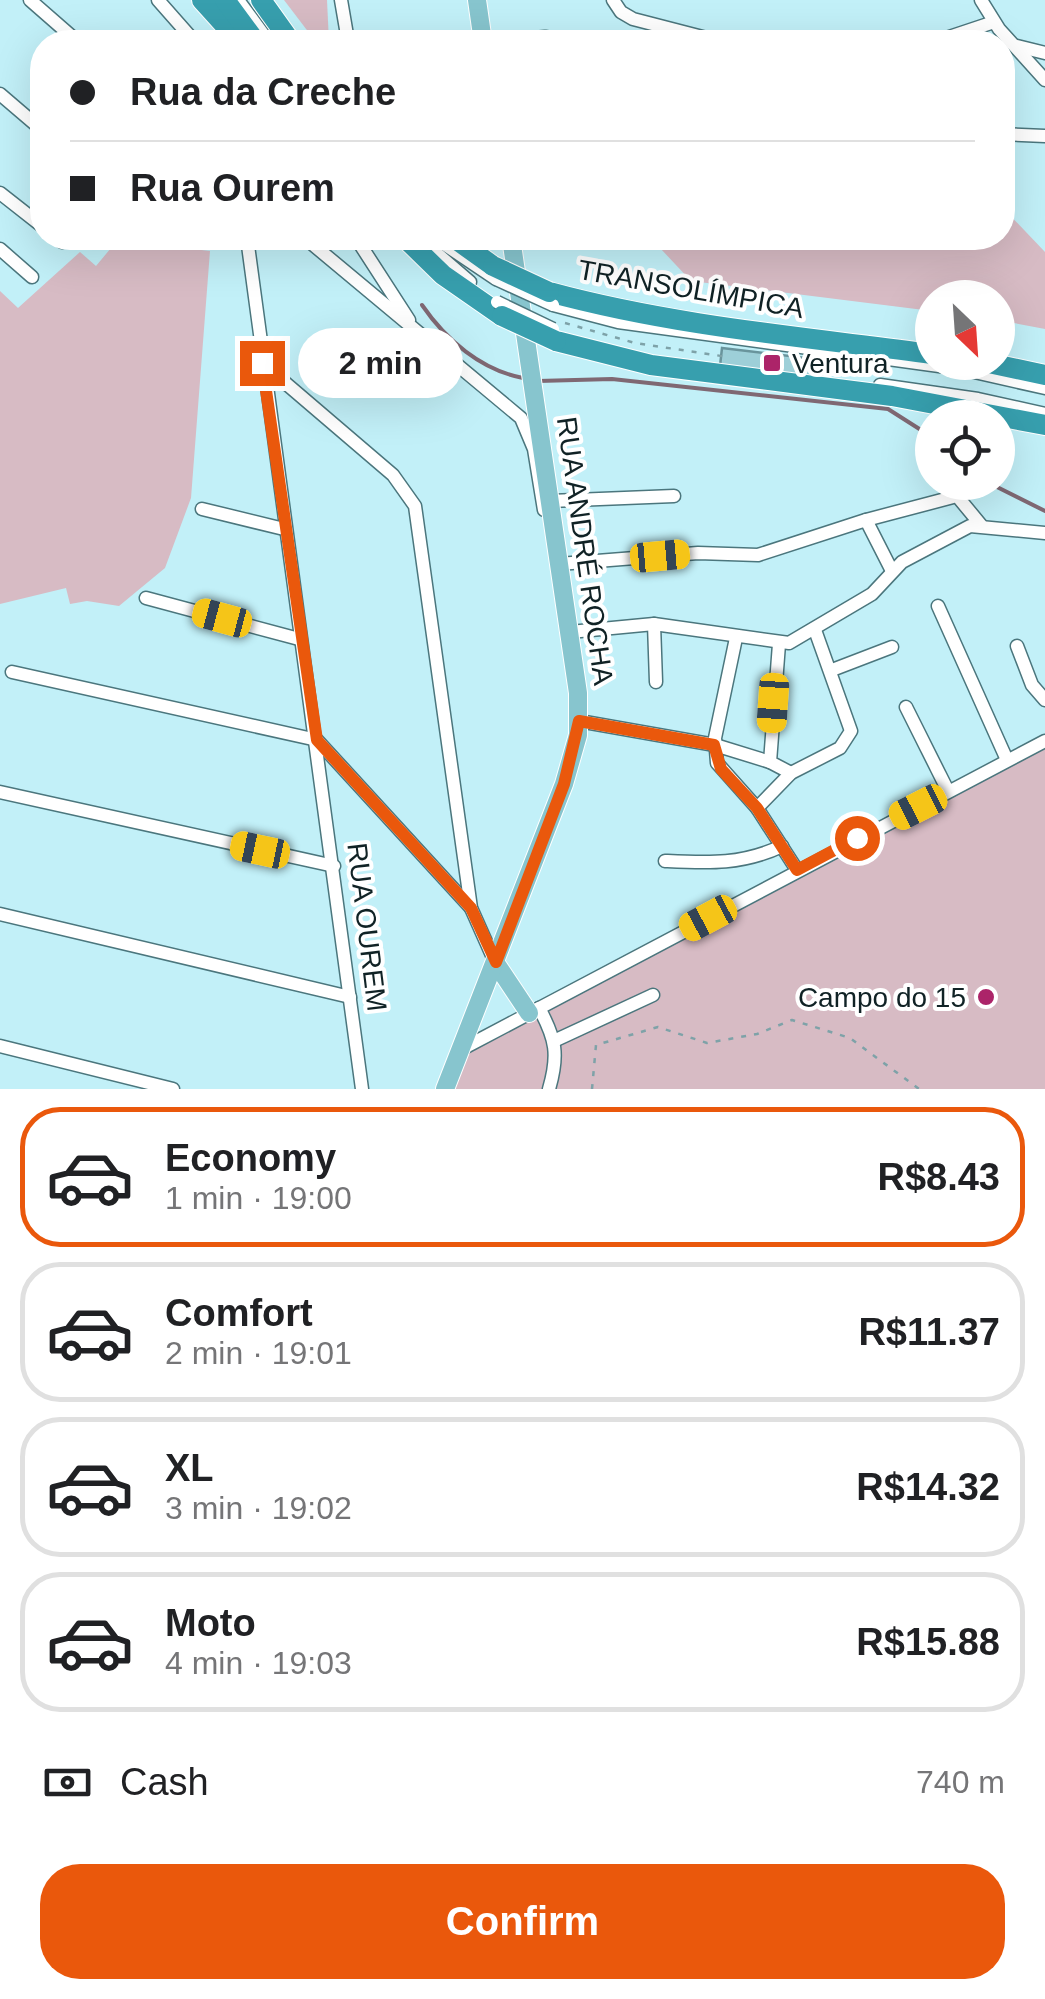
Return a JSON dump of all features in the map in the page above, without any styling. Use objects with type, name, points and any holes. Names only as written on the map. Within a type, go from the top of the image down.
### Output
[{"type":"highway","points":[[202,0],[229,30]]},
{"type":"highway","points":[[225,0],[247,30]]},
{"type":"highway","points":[[261,0],[282,30]]},
{"type":"highway","name":"TRANSOLÍMPICA","points":[[418,250],[444,275],[500,308],[552,319],[651,365],[892,396],[1045,425]]},
{"type":"highway","name":"TRANSOLÍMPICA","points":[[468,250],[552,319],[613,310],[704,326],[915,352]]},
{"type":"highway","points":[[1015,369],[1045,375]]},
{"type":"main road","points":[[477,0],[484,30]]},
{"type":"main road","name":"RUA ANDRÉ ROCHA","points":[[444,1089],[564,784],[579,721],[570,632],[513,250]]},
{"type":"main road","points":[[496,962],[534,1011]]},
{"type":"street","points":[[30,0],[64,30]]},
{"type":"street","points":[[158,0],[184,30]]},
{"type":"street","points":[[238,0],[260,30]]},
{"type":"street","points":[[248,0],[269,30]]},
{"type":"street","points":[[341,0],[346,30]]},
{"type":"street","points":[[612,0],[621,12],[634,19],[676,30]]},
{"type":"street","points":[[981,0],[1001,30]]},
{"type":"street","points":[[970,30],[994,22]]},
{"type":"street","points":[[1015,45],[1045,53]]},
{"type":"street","points":[[1015,46],[1045,80]]},
{"type":"street","points":[[0,94],[30,120]]},
{"type":"street","points":[[1015,135],[1045,136]]},
{"type":"street","points":[[0,193],[30,217]]},
{"type":"street","points":[[0,249],[32,277]]},
{"type":"street","name":"RUA OUREM","points":[[248,250],[362,1089]]},
{"type":"street","points":[[319,250],[521,418],[534,449],[542,506],[555,536]]},
{"type":"street","points":[[364,250],[415,331]]},
{"type":"street","points":[[434,250],[500,308]]},
{"type":"street","points":[[457,250],[495,272]]},
{"type":"street","points":[[552,319],[628,351],[807,378],[908,388],[1045,414]]},
{"type":"street","name":"TRANSOLÍMPICA","points":[[552,319],[618,322],[960,369],[1045,388]]},
{"type":"street","points":[[262,363],[393,475],[415,506],[471,908],[496,962]]},
{"type":"street","points":[[550,501],[674,496]]},
{"type":"street","points":[[559,564],[698,553],[758,555],[957,496],[981,525]]},
{"type":"street","points":[[202,509],[284,528]]},
{"type":"street","points":[[866,520],[892,571]]},
{"type":"street","points":[[570,632],[654,624],[780,644],[799,640],[815,630],[872,594],[892,571],[964,528],[981,525],[1045,533]]},
{"type":"street","points":[[146,598],[299,639]]},
{"type":"street","points":[[938,606],[1007,760]]},
{"type":"street","points":[[654,624],[656,682]]},
{"type":"street","points":[[757,808],[791,772],[825,758],[848,739],[849,722],[815,630]]},
{"type":"street","points":[[736,638],[714,745],[721,769],[757,808],[797,870]]},
{"type":"street","points":[[770,762],[780,644]]},
{"type":"street","points":[[1017,646],[1032,685],[1045,700]]},
{"type":"street","points":[[832,670],[892,647]]},
{"type":"street","points":[[12,672],[317,740],[471,908]]},
{"type":"street","points":[[906,707],[948,791]]},
{"type":"street","points":[[579,721],[714,745],[791,772]]},
{"type":"street","points":[[460,1050],[1045,740]]},
{"type":"street","points":[[0,792],[334,866]]},
{"type":"street","points":[[665,862],[744,862],[782,846]]},
{"type":"street","points":[[0,914],[350,997]]},
{"type":"street","points":[[556,1040],[654,995]]},
{"type":"street","points":[[534,1011],[556,1040],[557,1060],[549,1089]]},
{"type":"street","points":[[0,1046],[172,1089]]},
{"type":"path","points":[[552,319],[589,335],[552,319]]},
{"type":"path","points":[[552,319],[635,343],[728,357]]},
{"type":"path","points":[[592,1089],[596,1045],[658,1026],[707,1043],[757,1034],[792,1020],[850,1038],[919,1089]]},
{"type":"shaded area","points":[[284,0],[327,0],[328,30],[307,30]]},
{"type":"shaded area","points":[[1015,221],[1045,252],[1045,329],[1015,323],[1015,280],[915,280],[915,309],[691,281],[662,250],[1015,250]]},
{"type":"shaded area","points":[[109,250],[210,251],[191,498],[165,568],[119,606],[87,601],[70,604],[66,588],[0,604],[0,291],[18,308],[80,252],[96,266]]},
{"type":"shaded area","points":[[1045,742],[1045,1089],[440,1089],[462,1045]]},
{"type":"building","name":"Ventura","points":[[722,348],[824,360],[821,378],[720,366]]},
{"type":"waterway","points":[[422,305],[466,352],[493,368],[523,378]]},
{"type":"waterway","points":[[538,381],[612,379],[888,409],[915,426]]},
{"type":"waterway","points":[[1015,496],[1045,511]]},
{"type":"place","name":"Ventura","points":[[772,363]]},
{"type":"place","name":"Campo do 15","points":[[986,997]]},
{"type":"route","points":[[262,363],[302,662],[317,740],[471,908],[496,962],[564,784],[579,721],[714,745],[721,769],[757,808],[797,870],[857,838]]}]
